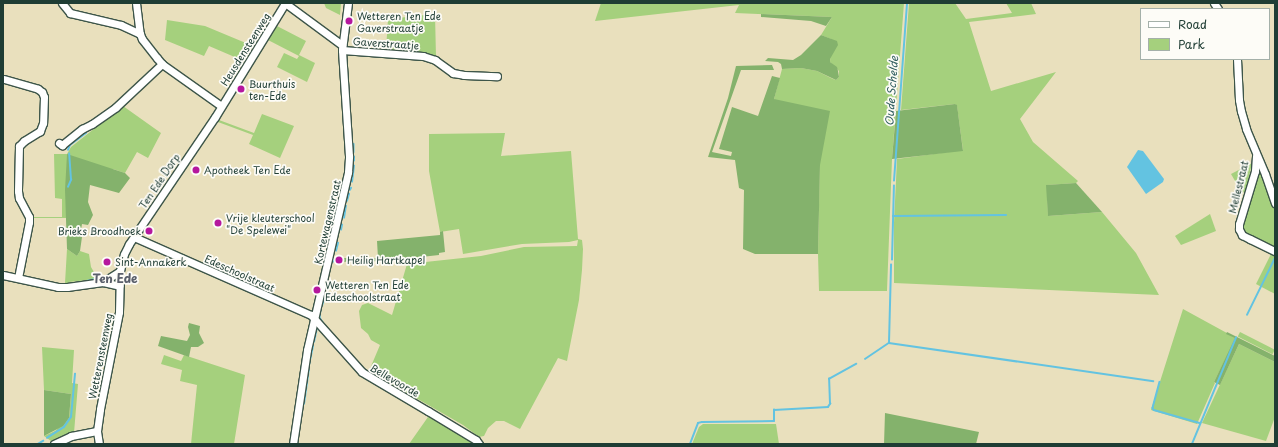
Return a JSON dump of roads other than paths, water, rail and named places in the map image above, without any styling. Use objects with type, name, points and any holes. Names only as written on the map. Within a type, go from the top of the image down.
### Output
[{"type":"street","points":[[62,3],[70,13],[121,25],[140,34]]},
{"type":"street","points":[[136,3],[142,39],[162,64],[221,106]]},
{"type":"street","name":"Gaverstraatje","points":[[285,3],[342,47],[423,56],[435,60],[458,74],[497,76]]},
{"type":"street","name":"Heusdensteenweg","points":[[221,106],[285,3]]},
{"type":"street","name":"Kortewagenstraat","points":[[293,444],[306,358],[314,318],[348,172],[349,154],[342,47],[348,3]]},
{"type":"street","name":"Mellestraat","points":[[1238,60],[1238,100],[1241,112],[1275,203]]},
{"type":"street","points":[[59,143],[62,145],[82,129],[116,108],[162,64]]},
{"type":"street","points":[[4,79],[38,89],[42,92],[44,97],[43,124],[40,130],[19,146],[18,191],[19,198],[29,217],[29,222],[18,278]]},
{"type":"street","name":"Ten Ede Dorp","points":[[120,271],[124,254],[134,236],[221,106]]},
{"type":"street","name":"Mellestraat","points":[[1256,154],[1255,171],[1239,224],[1239,229],[1242,235],[1275,251]]},
{"type":"street","name":"Edeschoolstraat","points":[[134,236],[311,314],[314,318]]},
{"type":"street","points":[[103,282],[120,271]]},
{"type":"street","name":"Wetterensteenweg","points":[[99,444],[97,431],[100,409],[119,312],[120,271]]},
{"type":"street","points":[[3,275],[58,287],[103,282],[120,286]]},
{"type":"street","name":"Bellevoorde","points":[[314,318],[365,374],[476,440],[479,444]]},
{"type":"street","points":[[54,444],[71,436],[97,431]]},
{"type":"water","points":[[1138,150],[1143,151],[1164,179],[1163,182],[1146,194],[1127,167]]},
{"type":"waterway","name":"Oude Schelde","points":[[894,181],[907,3]]},
{"type":"waterway","points":[[68,150],[70,145],[86,133]]},
{"type":"waterway","points":[[354,144],[354,152]]},
{"type":"waterway","points":[[68,187],[71,180],[69,154]]},
{"type":"waterway","points":[[352,182],[354,166]]},
{"type":"waterway","name":"Oude Schelde","points":[[892,260],[894,186]]},
{"type":"waterway","points":[[347,201],[349,194]]},
{"type":"waterway","points":[[344,218],[346,206]]},
{"type":"waterway","points":[[893,216],[1006,215]]},
{"type":"waterway","points":[[341,230],[342,225]]},
{"type":"waterway","points":[[336,251],[338,243]]},
{"type":"waterway","points":[[1247,315],[1275,258]]},
{"type":"waterway","name":"Oude Schelde","points":[[865,359],[889,343],[891,265]]},
{"type":"waterway","points":[[87,281],[95,279]]},
{"type":"waterway","points":[[322,306],[325,296]]},
{"type":"waterway","points":[[321,310],[320,318],[324,324]]},
{"type":"waterway","points":[[314,342],[317,328]]},
{"type":"waterway","points":[[1192,444],[1236,338]]},
{"type":"waterway","points":[[889,343],[1153,381]]},
{"type":"waterway","points":[[309,365],[313,346]]},
{"type":"waterway","name":"Oude Schelde","points":[[690,444],[698,423],[774,421],[774,410],[828,407],[830,404],[829,379],[856,364]]},
{"type":"waterway","points":[[304,404],[309,370]]},
{"type":"waterway","points":[[47,438],[64,427],[71,417],[75,374]]},
{"type":"waterway","points":[[1160,382],[1153,408],[1154,410],[1200,423]]},
{"type":"waterway","points":[[38,444],[43,441]]},
{"type":"place","name":"Wetteren Ten Ede Gaverstraatje","points":[[349,21]]},
{"type":"place","name":"Buurthuis ten-Ede","points":[[241,89]]},
{"type":"place","name":"Apotheek Ten Ede","points":[[196,170]]},
{"type":"place","name":"Vrije kleuterschool \"De Spelewei\"","points":[[218,223]]},
{"type":"place","name":"Brieks Broodhoek","points":[[149,231]]},
{"type":"place","name":"Heilig Hartkapel","points":[[339,260]]},
{"type":"place","name":"Sint-Annakerk","points":[[107,262]]},
{"type":"place","name":"Wetteren Ten Ede Edeschoolstraat","points":[[317,290]]},
{"type":"district","name":"Ten Ede","points":[[115,279]]}]
